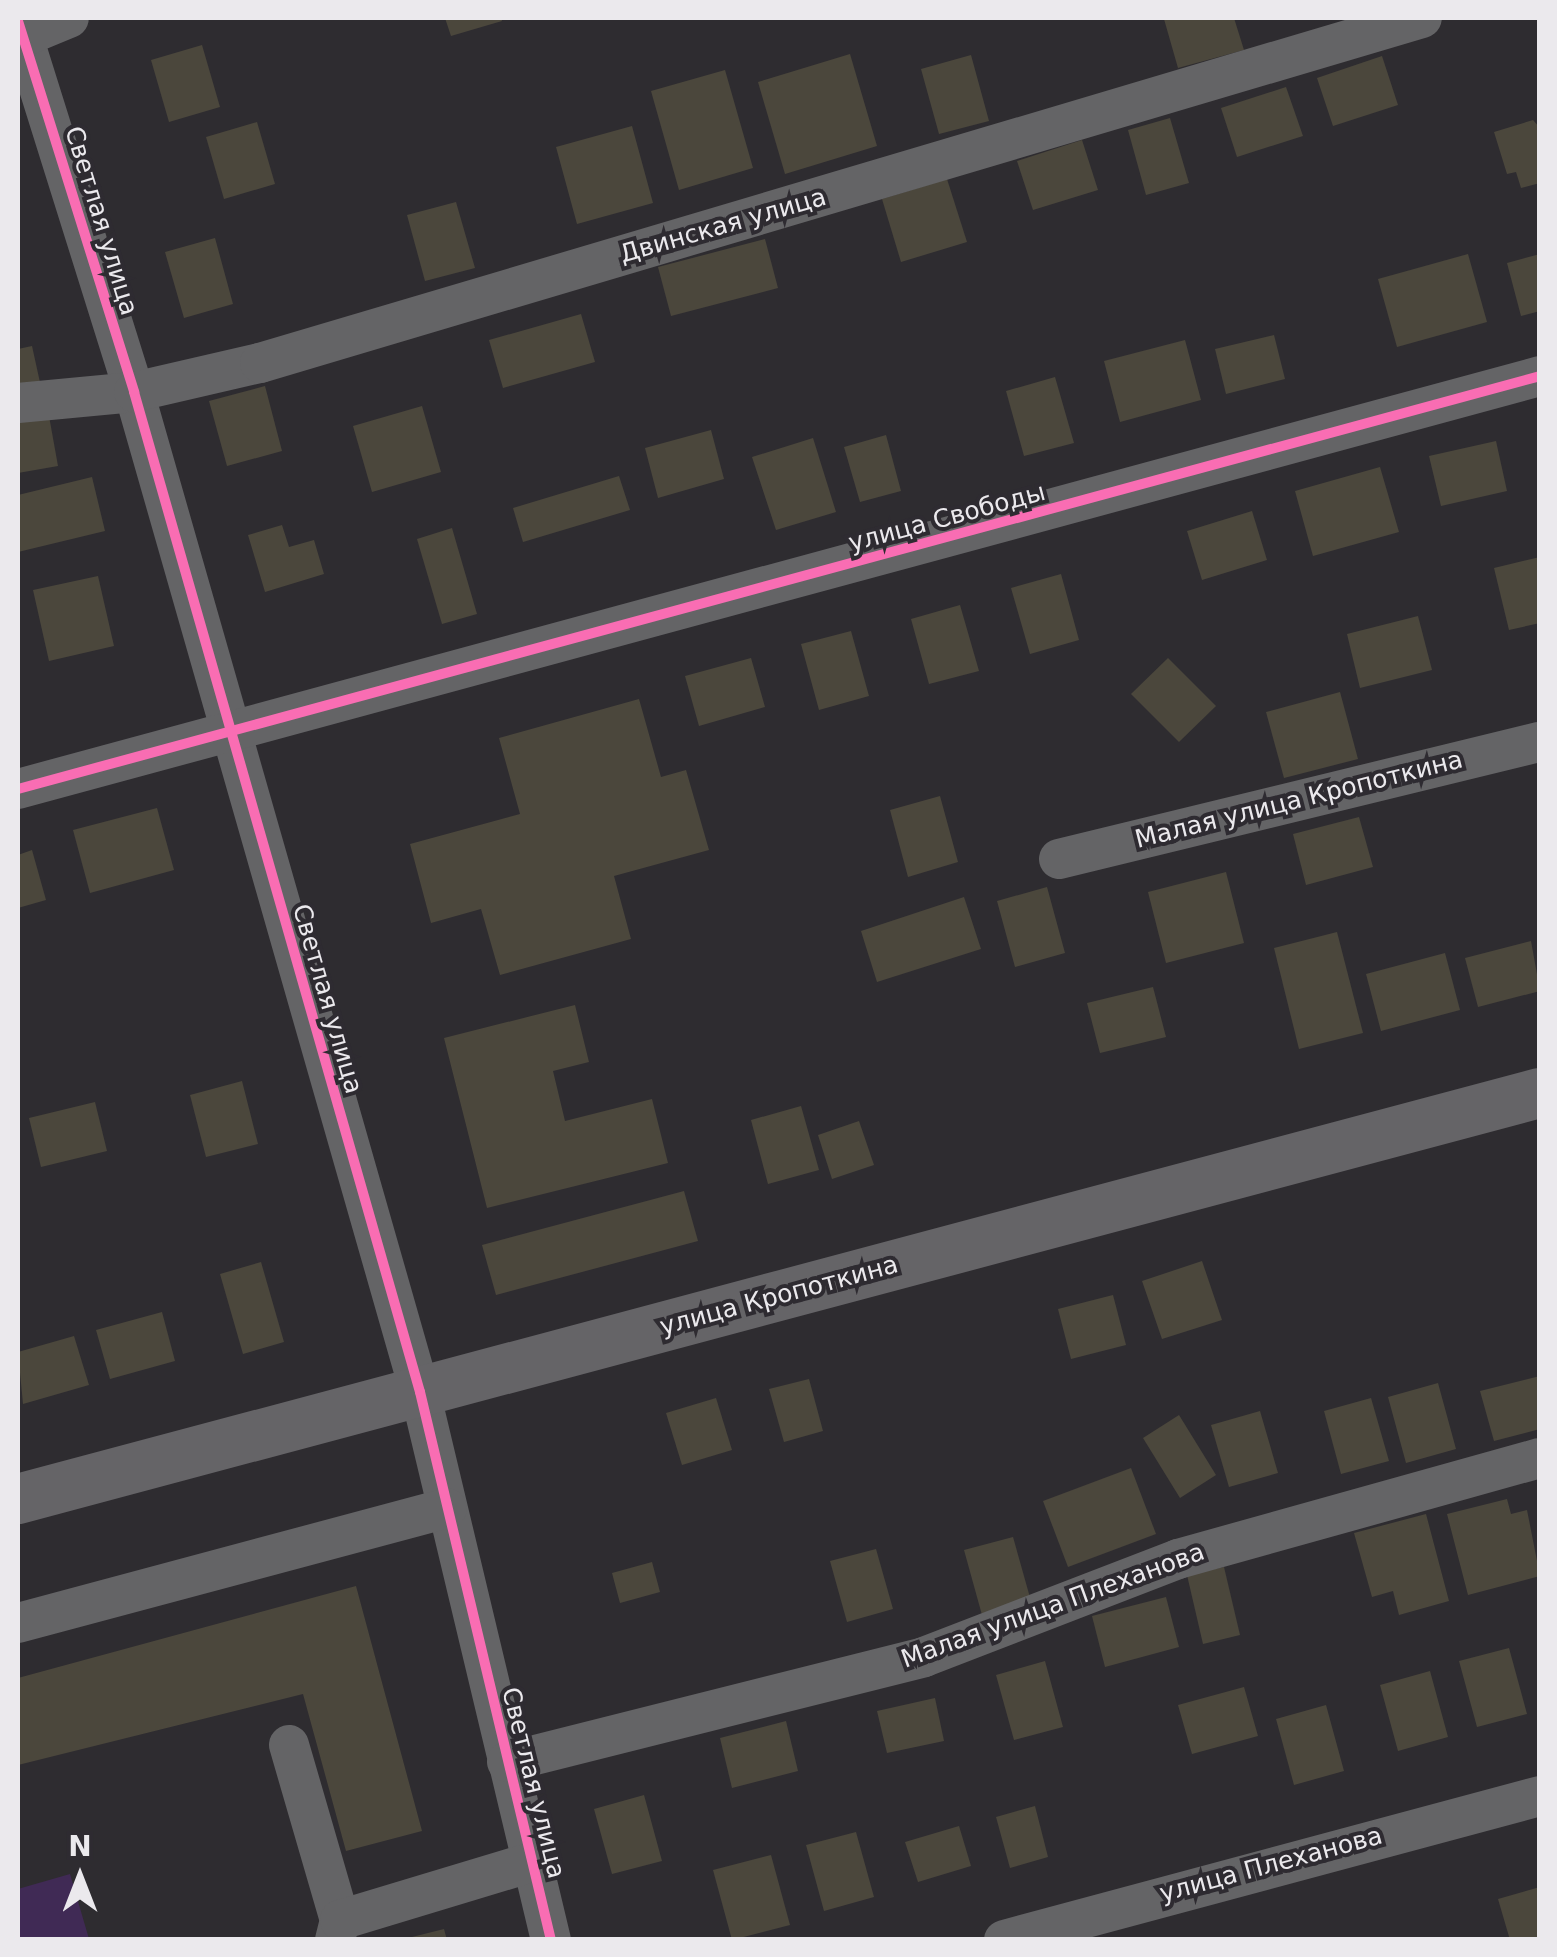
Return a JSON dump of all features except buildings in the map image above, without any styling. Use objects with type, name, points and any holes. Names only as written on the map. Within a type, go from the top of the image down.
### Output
[{"type":"main road","name":"улица Кропоткина","points":[[18,1499],[1540,1093]]},
{"type":"street","points":[[19,32],[70,18]]},
{"type":"street","name":"Двинская улица","points":[[18,404],[134,392],[260,363],[1422,18]]},
{"type":"street","name":"Светлая улица","points":[[19,32],[134,392],[420,1392],[551,1940]]},
{"type":"street","name":"улица Свободы","points":[[18,789],[230,736],[1540,376]]},
{"type":"street","name":"Малая улица Кропоткина","points":[[1059,859],[1540,742]]},
{"type":"street","name":"Малая улица Плеханова","points":[[507,1762],[924,1657],[1178,1559],[1540,1458]]},
{"type":"street","points":[[18,1624],[447,1508]]},
{"type":"street","points":[[289,1745],[337,1930],[532,1862]]},
{"type":"street","name":"улица Плеханова","points":[[1004,1940],[1540,1796]]},
{"type":"shaded area","points":[[70,1874],[89,1939],[18,1939],[18,1889]]},
{"type":"cycle path","points":[[18,21],[134,392],[420,1392],[551,1940]]},
{"type":"cycle path","points":[[18,789],[1540,376]]}]
